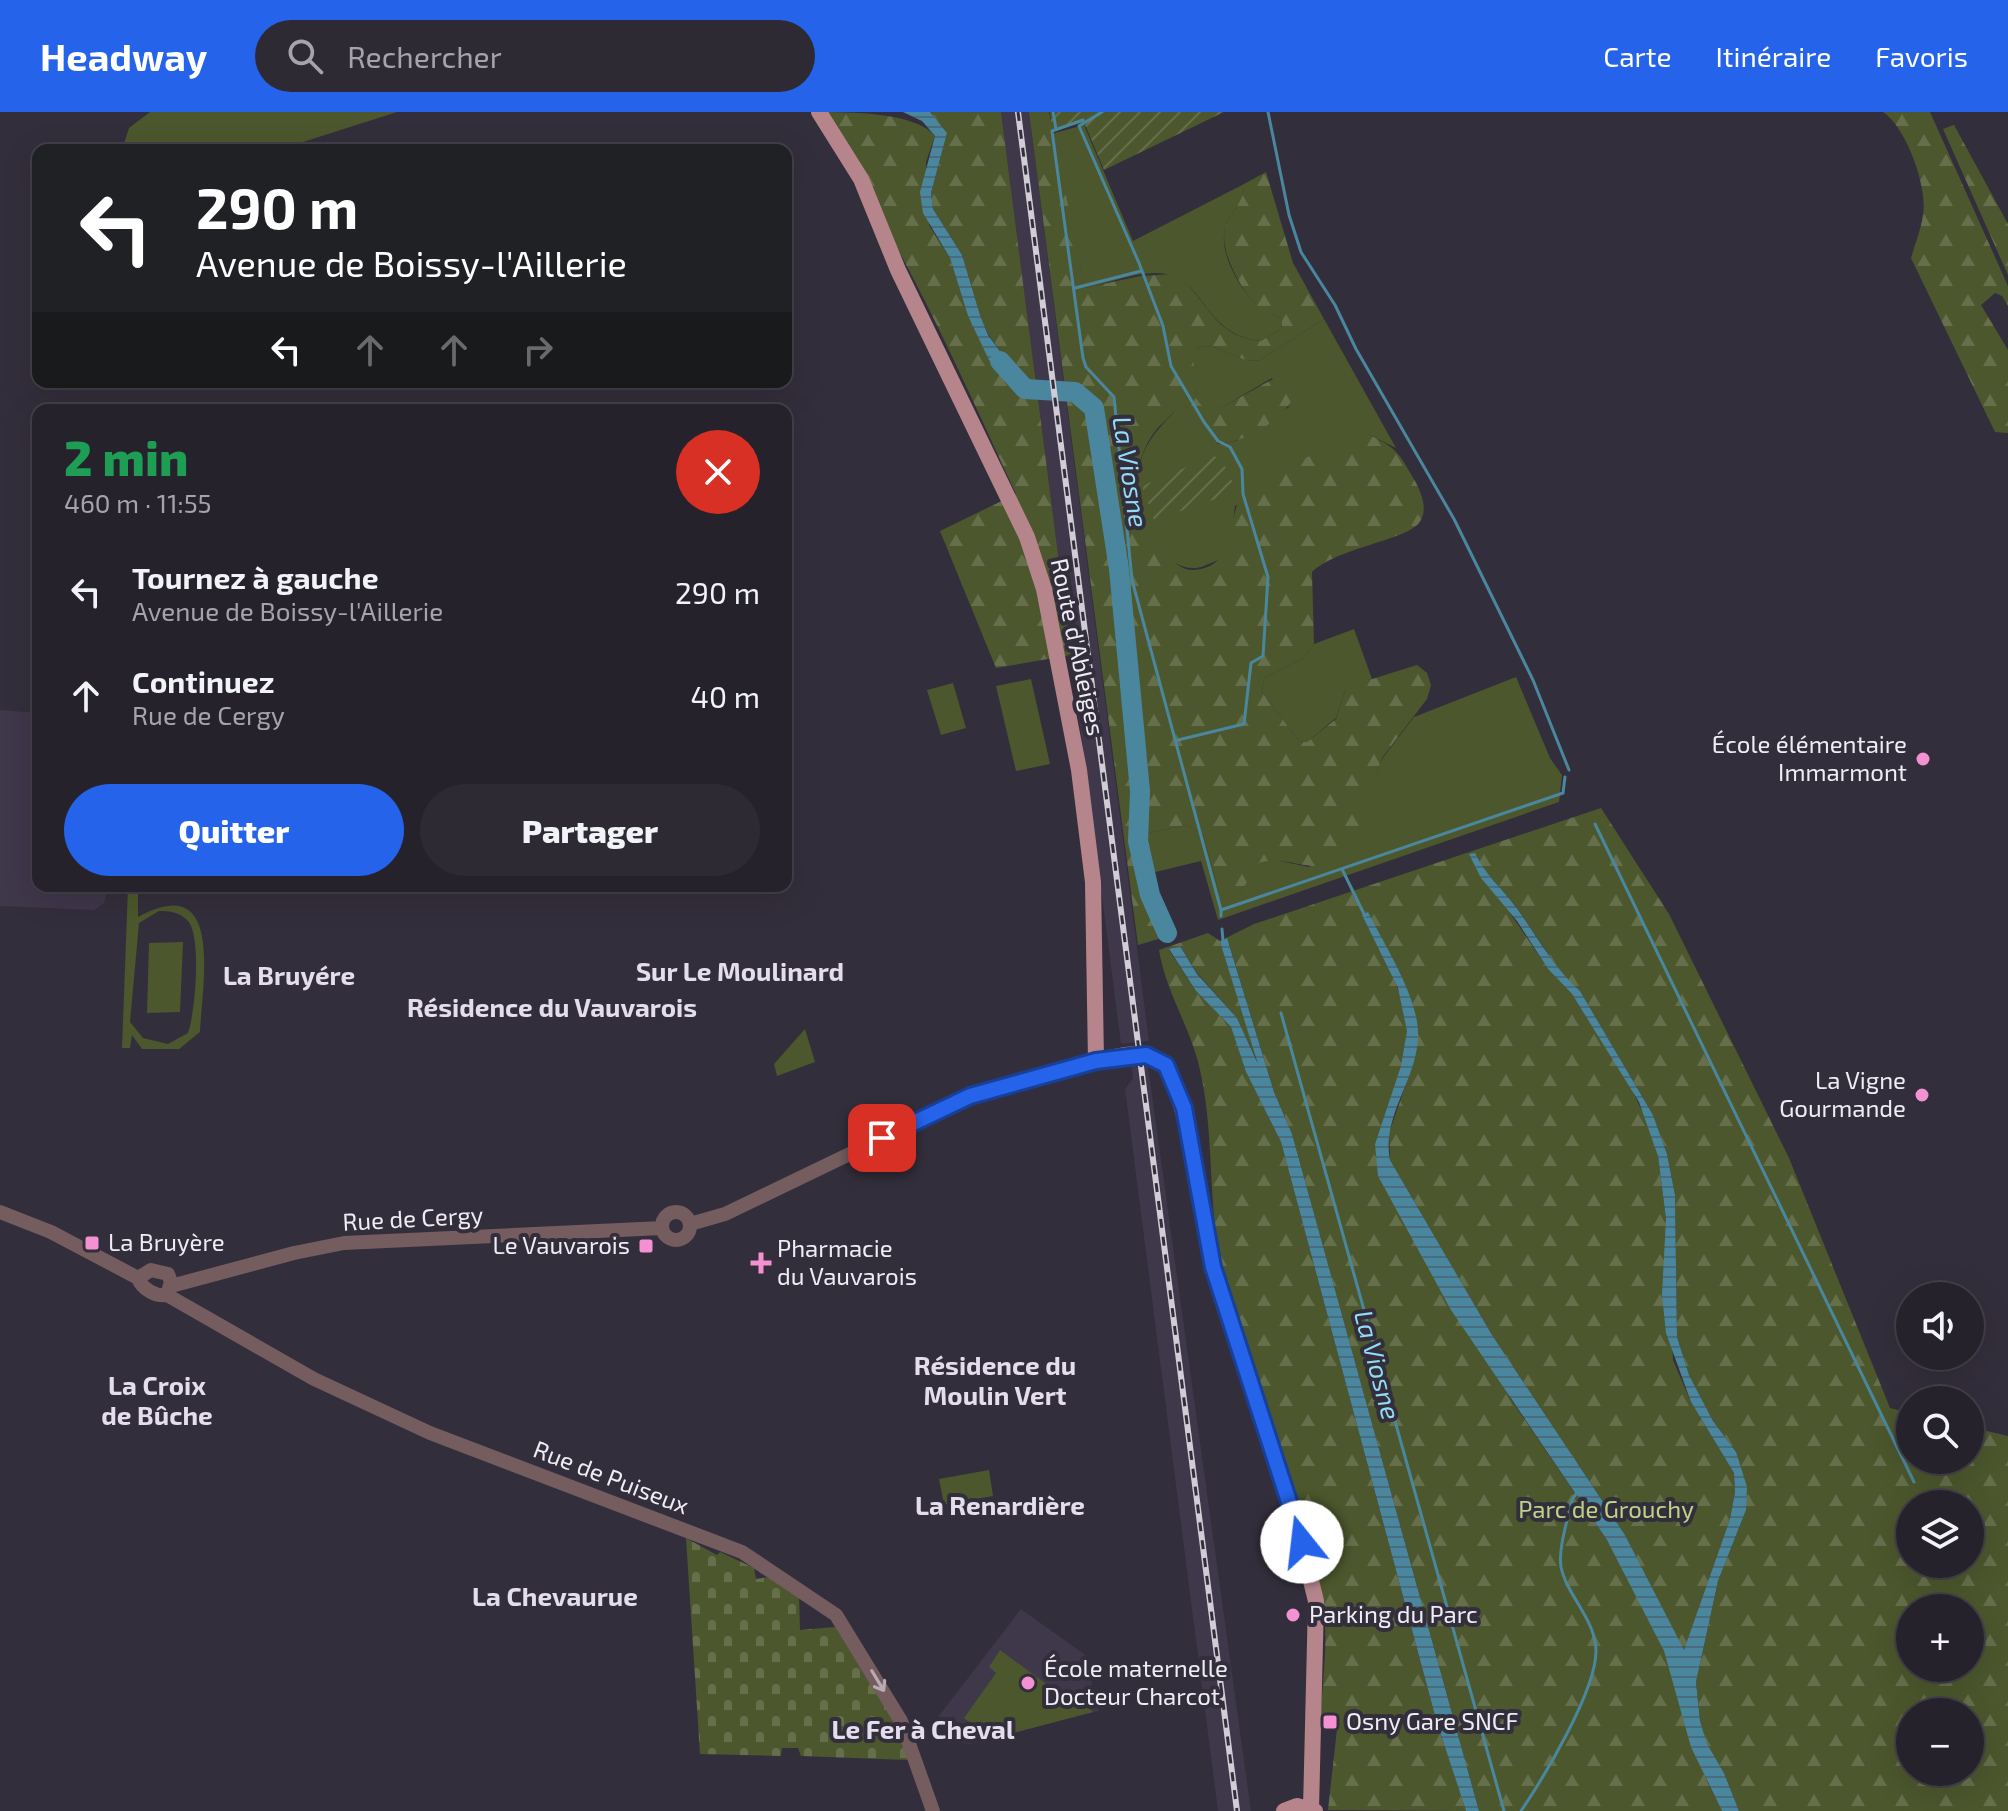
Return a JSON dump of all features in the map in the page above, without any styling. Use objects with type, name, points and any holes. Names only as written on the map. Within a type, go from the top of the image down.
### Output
[{"type":"main road","name":"Route d'Ableiges","points":[[810,112],[847,168],[879,227],[1017,516],[1044,589],[1079,770],[1093,882],[1096,1061]]},
{"type":"main road","name":"Route d'Ableiges","points":[[819,112],[861,179],[879,227]]},
{"type":"main road","points":[[1096,1061],[1139,1054],[1153,1056],[1166,1065],[1174,1081],[1173,1106],[1181,1161],[1296,1520],[1316,1601],[1313,1810],[1297,1806],[1284,1811]]},
{"type":"street","name":"Rue de Cergy","points":[[169,1291],[294,1253],[344,1243],[662,1228],[665,1217],[675,1212],[685,1215],[690,1224],[725,1214],[970,1096],[1096,1061]]},
{"type":"street","points":[[0,1212],[51,1232],[138,1278],[145,1288],[160,1296],[169,1291],[168,1274],[161,1271],[151,1270],[138,1278]]},
{"type":"street","name":"Rue de Puiseux","points":[[169,1291],[314,1379],[430,1433],[742,1552],[836,1615],[901,1721],[933,1811]]},
{"type":"shaded area","points":[[1001,112],[1029,112],[1149,1041],[1121,1044]]},
{"type":"shaded area","points":[[0,710],[32,713],[32,892],[107,892],[104,903],[94,910],[0,906]]},
{"type":"shaded area","points":[[1131,1063],[1148,1066],[1251,1811],[1218,1811],[1125,1089],[1133,1078]]},
{"type":"shaded area","name":"École maternelle Docteur Charcot","points":[[1021,1609],[1084,1654],[1099,1711],[970,1744],[961,1743],[938,1717]]},
{"type":"green space","points":[[150,112],[397,112],[297,144],[124,144],[129,128]]},
{"type":"green space","points":[[814,112],[863,113],[897,118],[926,128],[935,136],[926,162],[929,225],[950,258],[968,316],[989,359],[1015,389],[1013,369],[988,334],[962,255],[933,209],[931,193],[947,133],[930,112],[1001,112],[1071,655],[996,668],[940,531],[1016,494],[899,250]]},
{"type":"green space","points":[[1029,112],[1049,112],[1085,288],[1140,276],[1174,274],[1231,332],[1261,341],[1282,328],[1281,319],[1259,307],[1240,282],[1229,260],[1224,238],[1244,184],[1266,172],[1293,263],[1324,319],[1260,360],[1243,359],[1206,346],[1197,348],[1193,354],[1196,398],[1205,410],[1226,405],[1284,373],[1294,383],[1294,395],[1287,408],[1274,420],[1227,443],[1214,442],[1185,406],[1153,434],[1139,469],[1139,507],[1154,542],[1167,556],[1186,569],[1209,567],[1219,559],[1225,548],[1236,508],[1249,485],[1287,466],[1368,434],[1401,457],[1423,502],[1422,518],[1411,529],[1338,556],[1312,572],[1314,644],[1303,658],[1264,678],[1262,692],[1299,741],[1307,742],[1336,719],[1345,691],[1353,685],[1417,665],[1427,673],[1431,685],[1427,699],[1382,758],[1349,854],[1329,866],[1282,861],[1259,863],[1241,892],[1228,895],[1219,893],[1203,834],[1186,825],[1144,834],[1137,846],[1147,896],[1162,938],[1138,945]]},
{"type":"green space","points":[[1050,112],[1224,112],[1104,170],[1086,127],[1082,123],[1052,131]]},
{"type":"green space","points":[[1883,112],[1930,112],[2008,286],[2008,306],[2002,296],[1995,293],[1981,305],[2008,350],[2008,433],[1995,432],[1911,258],[1923,215],[1922,189],[1914,159],[1900,130]]},
{"type":"green space","points":[[1084,125],[1133,241],[1244,184],[1242,196],[1225,229],[1225,251],[1241,286],[1257,304],[1281,319],[1282,328],[1261,341],[1242,337],[1217,320],[1190,287],[1166,274],[1137,275],[1085,288],[1051,134]]},
{"type":"green space","points":[[1954,125],[2008,224],[2008,275],[1943,129]]},
{"type":"green space","points":[[1324,319],[1396,448],[1368,434],[1235,506],[1230,543],[1221,558],[1204,566],[1191,568],[1179,565],[1158,548],[1138,509],[1136,492],[1139,469],[1143,454],[1155,434],[1180,406],[1185,406],[1218,444],[1236,441],[1289,407],[1272,378],[1226,405],[1205,411],[1196,398],[1192,354],[1197,348],[1206,346],[1243,359],[1260,360]]},
{"type":"green space","points":[[1213,456],[1221,459],[1233,483],[1227,495],[1154,520],[1142,486]]},
{"type":"green space","points":[[1354,629],[1372,679],[1345,691],[1336,718],[1307,742],[1299,741],[1262,692],[1264,678],[1303,658],[1314,644]]},
{"type":"green space","points":[[1516,677],[1550,758],[1562,775],[1559,802],[1218,920],[1201,861],[1143,875],[1137,845],[1144,834],[1186,825],[1203,834],[1219,893],[1241,892],[1258,863],[1270,859],[1309,867],[1359,819],[1382,759],[1414,717]]},
{"type":"green space","points":[[1031,679],[1050,764],[1016,771],[996,686]]},
{"type":"green space","points":[[953,683],[966,728],[941,735],[927,690]]},
{"type":"green space","name":"Parc de Grouchy","points":[[1601,808],[1669,914],[1789,1158],[1890,1408],[1896,1410],[1896,1474],[1984,1474],[1984,1430],[2008,1436],[2008,1811],[1739,1811],[1724,1773],[1707,1745],[1700,1721],[1696,1682],[1718,1581],[1746,1510],[1736,1452],[1713,1421],[1689,1375],[1677,1337],[1675,1195],[1667,1154],[1653,1115],[1580,991],[1563,976],[1515,905],[1470,854],[1548,969],[1572,994],[1629,1084],[1648,1123],[1658,1156],[1666,1219],[1673,1360],[1691,1402],[1734,1473],[1735,1492],[1730,1519],[1684,1651],[1625,1535],[1492,1335],[1390,1160],[1389,1133],[1413,1064],[1406,991],[1362,915],[1397,986],[1407,1031],[1400,1074],[1375,1144],[1510,1398],[1607,1540],[1638,1598],[1664,1651],[1707,1781],[1722,1811],[1479,1811],[1292,1134],[1274,1092],[1229,944],[1220,942],[1259,1065],[1237,1018],[1197,973],[1180,946],[1169,950],[1196,991],[1231,1027],[1246,1072],[1281,1142],[1437,1723],[1466,1811],[1328,1810],[1338,1720],[1321,1717],[1325,1626],[1317,1570],[1294,1487],[1225,1281],[1215,1229],[1208,1123],[1200,1070],[1167,981],[1159,950],[1208,933],[1220,941],[1254,924]]},
{"type":"green space","points":[[128,892],[138,892],[138,917],[166,906],[185,908],[196,919],[202,938],[203,987],[200,1032],[179,1049],[142,1049],[132,1035],[130,1048],[122,1048]],"holes":[[[159,911],[171,912],[188,921],[195,942],[196,958],[195,993],[188,1033],[168,1044],[143,1038],[130,1022],[139,923]]]},
{"type":"green space","points":[[183,942],[180,1012],[147,1013],[149,943]]},
{"type":"green space","points":[[805,1029],[815,1062],[777,1076],[774,1064]]},
{"type":"green space","points":[[989,1470],[993,1496],[944,1505],[939,1479]]},
{"type":"green space","points":[[686,1538],[717,1555],[720,1552],[754,1568],[756,1579],[769,1577],[799,1596],[800,1630],[835,1627],[900,1730],[908,1760],[801,1756],[798,1748],[782,1748],[781,1756],[700,1754]]},
{"type":"green space","points":[[1000,1650],[1064,1697],[1070,1690],[1093,1712],[990,1739],[964,1718],[996,1673],[989,1667]]},
{"type":"water","points":[[903,112],[930,112],[947,133],[931,193],[933,209],[962,255],[988,335],[1013,369],[1016,390],[989,360],[968,316],[950,258],[923,213],[920,192],[935,136],[922,121]]},
{"type":"water","points":[[1475,853],[1553,962],[1580,991],[1653,1115],[1667,1154],[1675,1195],[1677,1337],[1689,1375],[1713,1421],[1736,1452],[1747,1487],[1746,1510],[1718,1581],[1696,1682],[1700,1721],[1707,1744],[1724,1773],[1739,1811],[1722,1811],[1691,1747],[1664,1651],[1607,1540],[1451,1310],[1378,1176],[1375,1144],[1401,1066],[1407,1031],[1398,988],[1362,915],[1368,912],[1406,987],[1417,1019],[1417,1050],[1391,1128],[1390,1160],[1492,1335],[1625,1535],[1684,1650],[1730,1519],[1735,1492],[1734,1473],[1691,1402],[1666,1333],[1662,1295],[1666,1219],[1658,1156],[1639,1102],[1572,994],[1548,969],[1517,921],[1481,878],[1469,854]]},
{"type":"water","points":[[1227,938],[1274,1092],[1292,1134],[1479,1811],[1466,1811],[1437,1723],[1281,1142],[1246,1072],[1231,1027],[1196,991],[1169,949],[1180,946],[1197,974],[1237,1018],[1258,1064],[1220,942]]},
{"type":"waterway","points":[[1053,112],[1056,129]]},
{"type":"waterway","points":[[1102,112],[1079,126],[1139,263],[1163,326],[1171,366],[1204,422],[1218,441],[1230,447],[1242,469],[1243,494],[1268,577],[1263,656],[1251,663],[1244,724],[1178,740]]},
{"type":"waterway","points":[[1268,112],[1289,215],[1301,252],[1335,305],[1356,349],[1454,519],[1533,680],[1569,770]]},
{"type":"waterway","points":[[1083,120],[1052,131],[1083,358],[1086,367],[1114,397],[1132,580],[1221,910]]},
{"type":"waterway","points":[[1075,288],[1141,271]]},
{"type":"waterway","name":"La Viosne","points":[[1000,361],[1025,389],[1075,392],[1094,408],[1119,569],[1140,791],[1138,841],[1150,895],[1167,933]]},
{"type":"waterway","points":[[1221,916],[1221,910],[1563,793],[1565,777]]},
{"type":"waterway","points":[[1595,824],[1914,1482]]},
{"type":"waterway","points":[[1342,869],[1365,916]]},
{"type":"waterway","points":[[1222,929],[1223,941]]},
{"type":"waterway","points":[[1281,1013],[1504,1811]]},
{"type":"waterway","points":[[1521,1811],[1567,1733],[1594,1668],[1595,1640],[1561,1567],[1564,1534],[1572,1500],[1577,1492]]},
{"type":"railway","points":[[1018,112],[1237,1811]]},
{"type":"place","name":"École élémentaire Immarmont","points":[[1923,759]]},
{"type":"place","name":"La Vigne Gourmande","points":[[1922,1095]]},
{"type":"place","name":"La Bruyère","points":[[92,1243]]},
{"type":"place","name":"Le Vauvarois","points":[[646,1246]]},
{"type":"place","name":"Pharmacie du Vauvarois","points":[[761,1263]]},
{"type":"place","name":"Parking du Parc","points":[[1293,1615]]},
{"type":"place","name":"École maternelle Docteur Charcot","points":[[1028,1683]]},
{"type":"place","name":"Osny Gare SNCF","points":[[1330,1722]]},
{"type":"district","name":"Sur Le Moulinard","points":[[740,972]]},
{"type":"district","name":"La Bruyére","points":[[289,976]]},
{"type":"district","name":"Résidence du Vauvarois","points":[[552,1008]]},
{"type":"district","name":"Résidence du Moulin Vert","points":[[995,1381]]},
{"type":"district","name":"La Croix de Bûche","points":[[157,1401]]},
{"type":"district","name":"La Renardière","points":[[1000,1506]]},
{"type":"district","name":"La Chevaurue","points":[[555,1597]]},
{"type":"district","name":"Le Fer à Cheval","points":[[923,1730]]},
{"type":"route","points":[[882,1138],[970,1096],[1096,1061],[1139,1054],[1153,1056],[1166,1065],[1184,1108],[1213,1267],[1302,1542]]}]
